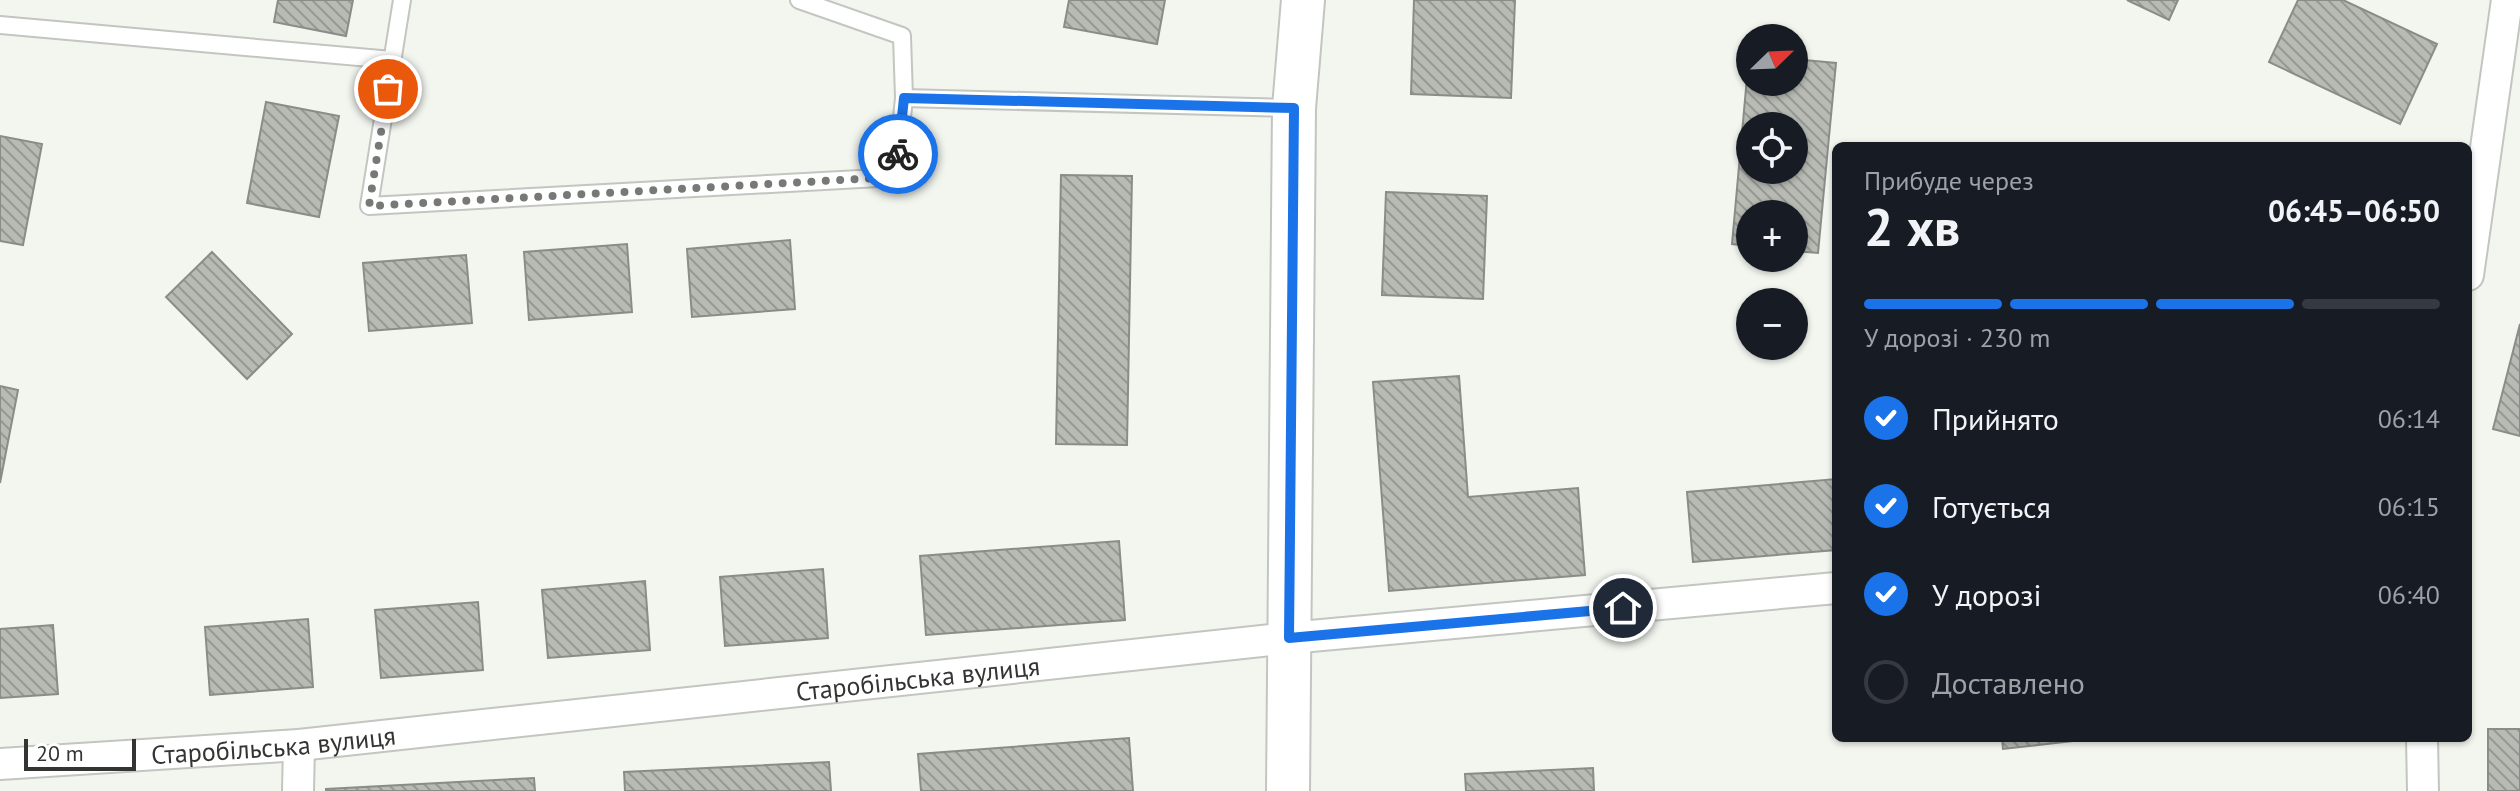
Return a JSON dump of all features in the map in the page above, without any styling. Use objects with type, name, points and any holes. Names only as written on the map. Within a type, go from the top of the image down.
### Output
[{"type":"main road","points":[[1288,791],[1294,108],[1303,0]]},
{"type":"street","points":[[2472,247],[2507,0]]},
{"type":"street","name":"Старобільська вулиця","points":[[0,764],[299,745],[1289,638],[1832,588]]},
{"type":"street","points":[[2422,742],[2423,791]]},
{"type":"street","points":[[298,791],[299,745]]},
{"type":"lane","points":[[402,0],[369,206],[896,177],[904,98],[902,36],[799,0]]},
{"type":"lane","points":[[0,25],[392,60]]},
{"type":"lane","points":[[904,98],[1294,108]]},
{"type":"building","points":[[278,0],[353,0],[346,36],[274,22]]},
{"type":"building","points":[[1069,0],[1165,0],[1157,44],[1064,27]]},
{"type":"building","points":[[1414,0],[1515,0],[1511,98],[1411,94]]},
{"type":"building","points":[[2127,0],[2178,0],[2169,20]]},
{"type":"building","points":[[2298,0],[2343,0],[2437,44],[2400,124],[2269,62]]},
{"type":"building","points":[[1808,60],[1836,63],[1818,253],[1808,252],[1808,200],[1736,200],[1736,244],[1732,244],[1737,184],[1808,184],[1808,112],[1744,112],[1745,96],[1808,96]]},
{"type":"building","points":[[266,102],[339,116],[319,217],[247,203]]},
{"type":"building","points":[[0,136],[42,144],[23,245],[0,241]]},
{"type":"building","points":[[1061,175],[1132,176],[1127,445],[1056,444]]},
{"type":"building","points":[[1386,192],[1487,196],[1483,299],[1382,295]]},
{"type":"building","points":[[790,240],[795,309],[692,317],[687,249]]},
{"type":"building","points":[[627,244],[632,312],[529,320],[524,252]]},
{"type":"building","points":[[212,252],[292,334],[247,379],[166,297]]},
{"type":"building","points":[[466,255],[472,323],[369,331],[363,263]]},
{"type":"building","points":[[2520,324],[2520,436],[2493,429]]},
{"type":"building","points":[[1459,376],[1468,497],[1578,488],[1585,575],[1389,591],[1373,382]]},
{"type":"building","points":[[0,386],[18,390],[0,483]]},
{"type":"building","points":[[1832,479],[1832,550],[1693,562],[1687,492]]},
{"type":"building","points":[[1119,541],[1125,620],[926,635],[920,556]]},
{"type":"building","points":[[823,569],[828,638],[725,646],[720,577]]},
{"type":"building","points":[[645,581],[650,650],[548,658],[542,590]]},
{"type":"building","points":[[478,602],[483,670],[381,678],[375,610]]},
{"type":"building","points":[[308,619],[313,687],[210,695],[205,627]]},
{"type":"building","points":[[53,625],[58,694],[0,698],[0,629]]},
{"type":"building","points":[[2488,729],[2520,729],[2520,791],[2488,791]]},
{"type":"building","points":[[1129,738],[1133,791],[921,791],[918,754]]},
{"type":"building","points":[[2002,742],[2064,742],[2003,749]]},
{"type":"building","points":[[829,762],[831,791],[625,791],[624,772]]},
{"type":"building","points":[[1593,768],[1594,791],[1466,791],[1465,774]]},
{"type":"building","points":[[534,778],[535,791],[326,791],[326,789]]},
{"type":"way so far","points":[[388,89],[369,206],[896,177],[898,154]]},
{"type":"route","points":[[898,154],[904,98],[1294,108],[1289,638],[1623,608]]}]
